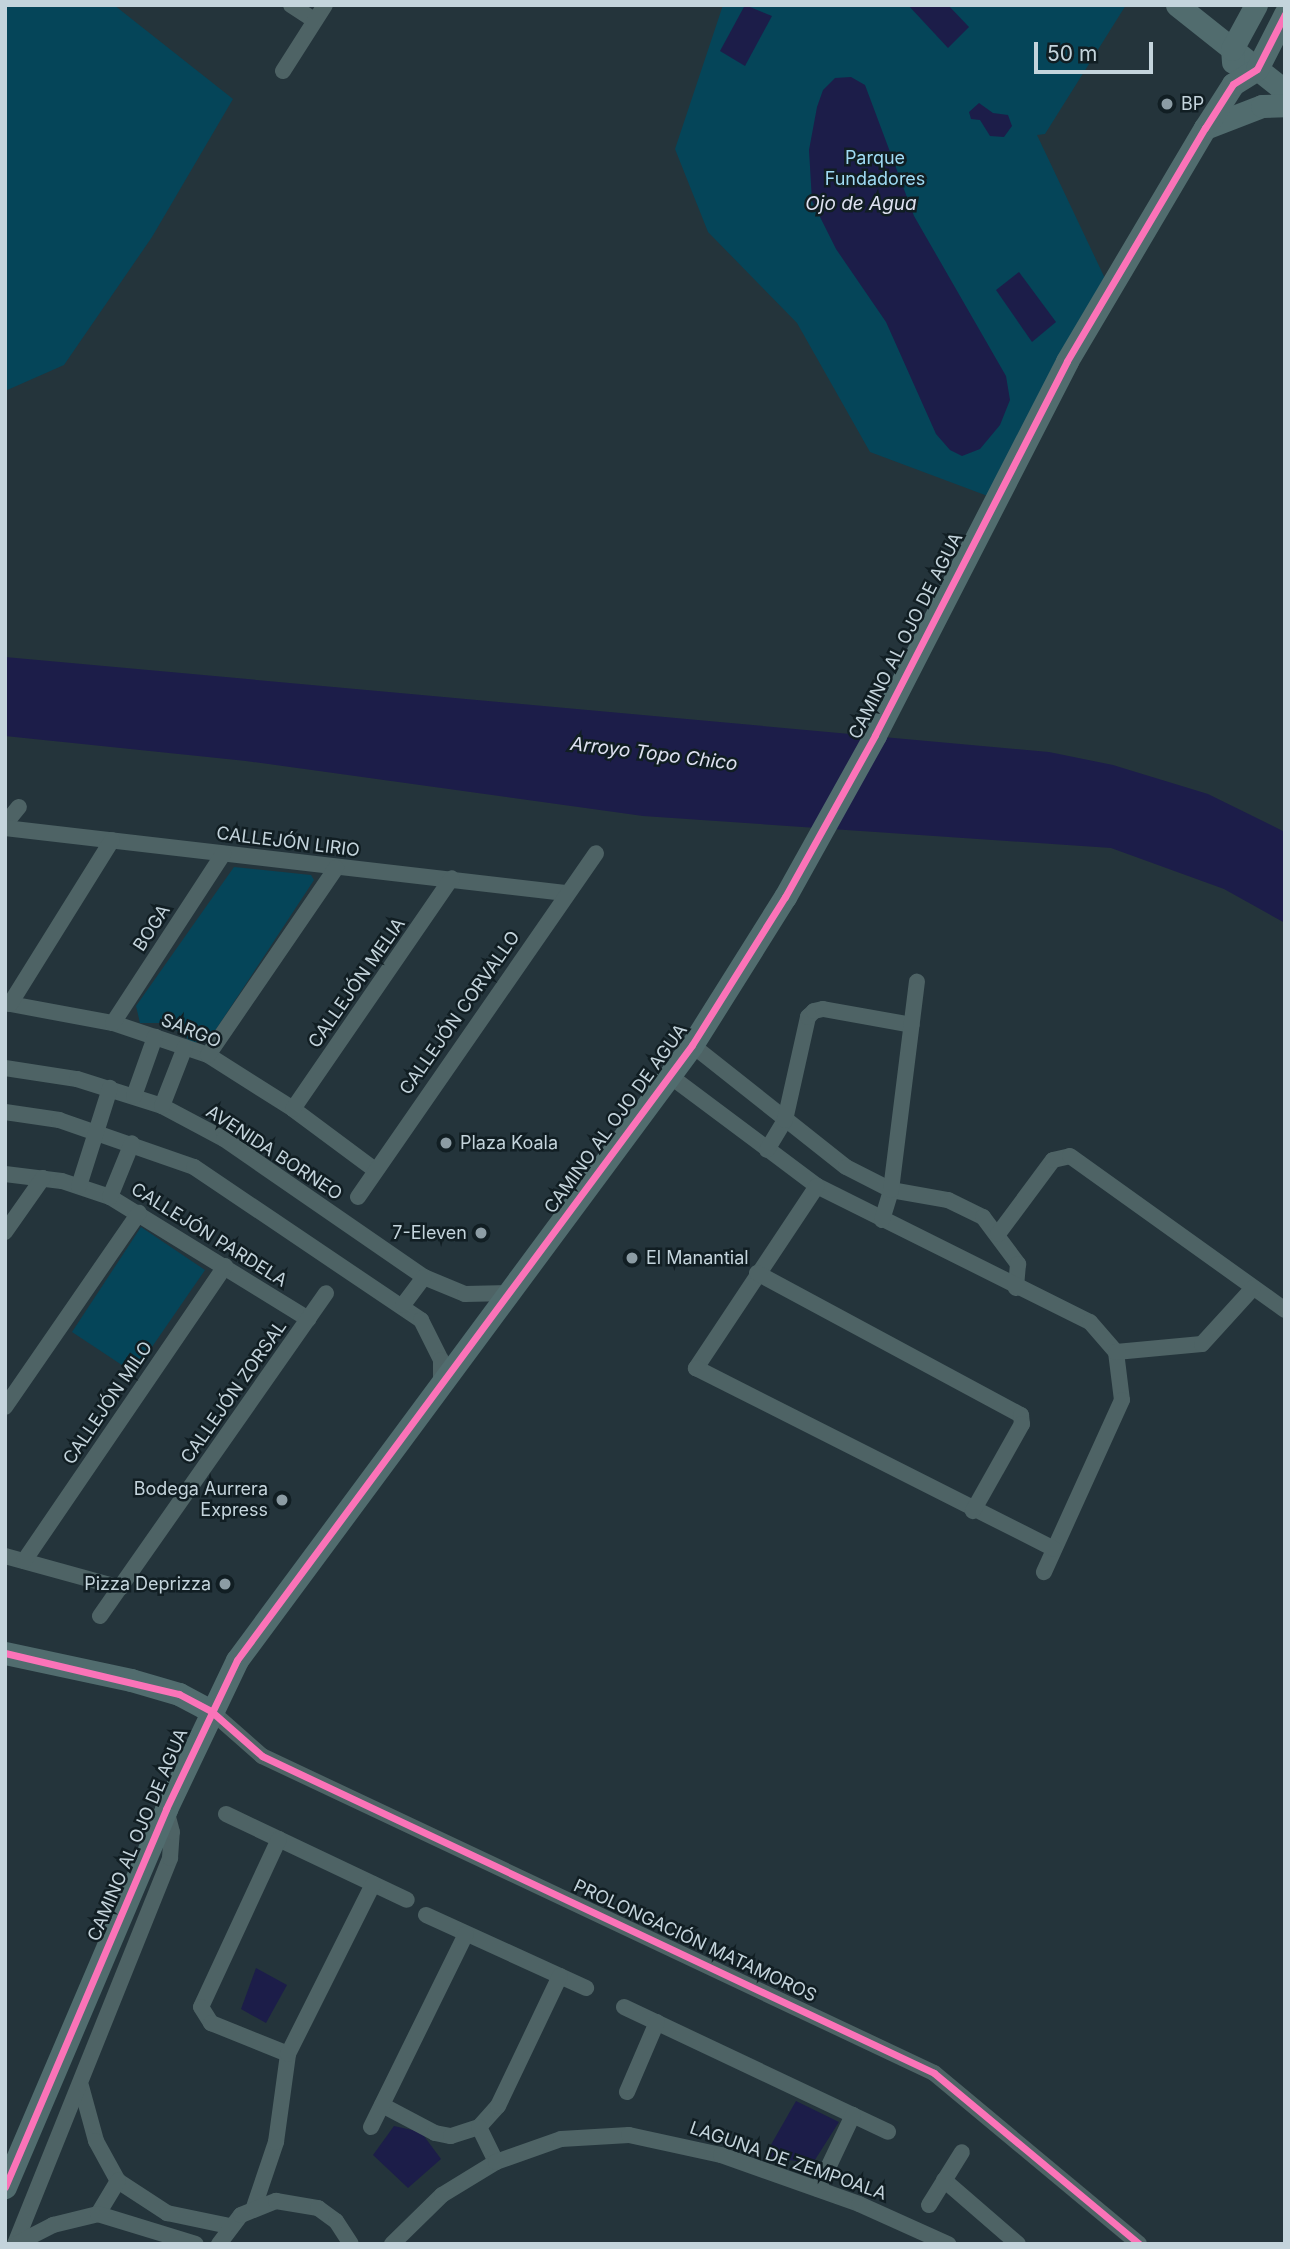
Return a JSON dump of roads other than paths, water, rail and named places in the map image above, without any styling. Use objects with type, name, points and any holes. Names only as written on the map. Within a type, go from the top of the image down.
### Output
[{"type":"street","points":[[292,5],[314,20]]},
{"type":"street","points":[[283,71],[325,5]]},
{"type":"street","points":[[1177,5],[1285,91]]},
{"type":"street","points":[[1233,84],[1232,49],[1256,5]]},
{"type":"street","points":[[1257,69],[1285,14]]},
{"type":"street","name":"CAMINO AL OJO DE AGUA","points":[[5,2187],[166,1809],[211,1711],[262,1622],[440,1388],[692,1045],[831,815],[875,735],[1036,416],[1233,84],[1257,69]]},
{"type":"street","points":[[1205,128],[1262,106],[1285,105]]},
{"type":"street","points":[[5,826],[19,807]]},
{"type":"street","name":"CALLEJÓN LIRIO","points":[[5,826],[336,868],[452,878],[565,893]]},
{"type":"street","points":[[8,1004],[112,840]]},
{"type":"street","name":"CALLEJÓN CORVALLO","points":[[358,1197],[565,893],[596,853]]},
{"type":"street","name":"BOGA","points":[[113,1023],[223,854]]},
{"type":"street","points":[[208,1055],[336,868]]},
{"type":"street","name":"CALLEJÓN MELIA","points":[[293,1109],[452,878]]},
{"type":"street","points":[[882,1220],[891,1189],[917,982]]},
{"type":"street","name":"SARGO","points":[[8,1004],[113,1023],[208,1055],[293,1109],[375,1170]]},
{"type":"street","points":[[767,1150],[785,1120],[808,1017],[814,1011],[823,1009],[912,1025]]},
{"type":"street","points":[[134,1096],[155,1037]]},
{"type":"street","points":[[692,1045],[831,1157],[891,1189],[970,1208],[998,1234],[1018,1264],[1016,1288]]},
{"type":"street","points":[[162,1106],[185,1048]]},
{"type":"street","name":"AVENIDA BORNEO","points":[[5,1068],[110,1088],[162,1106],[223,1139],[424,1277],[465,1294],[509,1293]]},
{"type":"street","points":[[670,1076],[817,1186],[1016,1288],[1090,1322],[1116,1352],[1122,1400],[1044,1572]]},
{"type":"street","points":[[79,1186],[110,1088]]},
{"type":"street","points":[[5,1112],[95,1130],[194,1167],[421,1320],[434,1340],[441,1360],[440,1388]]},
{"type":"street","points":[[110,1197],[132,1143]]},
{"type":"street","points":[[998,1234],[1054,1160],[1070,1156],[1285,1310]]},
{"type":"street","name":"CALLEJÓN PARDELA","points":[[5,1174],[43,1178],[79,1186],[110,1197],[308,1319]]},
{"type":"street","points":[[5,1232],[43,1178]]},
{"type":"street","points":[[817,1186],[695,1363],[699,1372],[973,1511],[1054,1549]]},
{"type":"street","points":[[5,1407],[139,1213]]},
{"type":"street","name":"CALLEJÓN MILO","points":[[24,1561],[225,1266]]},
{"type":"street","points":[[757,1273],[1021,1415],[1022,1424],[973,1511]]},
{"type":"street","points":[[403,1306],[424,1277]]},
{"type":"street","points":[[1116,1352],[1202,1344],[1212,1338],[1253,1288]]},
{"type":"street","name":"CALLEJÓN ZORSAL","points":[[100,1616],[326,1293]]},
{"type":"street","points":[[5,1556],[121,1588]]},
{"type":"street","points":[[5,1653],[180,1693],[211,1711]]},
{"type":"street","name":"PROLONGACIÓN MATAMOROS","points":[[211,1711],[262,1756],[934,2073],[1139,2244]]},
{"type":"street","points":[[15,2244],[81,2086],[170,1858],[172,1832],[166,1809]]},
{"type":"street","points":[[226,1814],[407,1900]]},
{"type":"street","points":[[279,1839],[201,2007],[211,2023],[288,2054]]},
{"type":"street","points":[[254,2207],[276,2142],[288,2054],[373,1884]]},
{"type":"street","points":[[426,1914],[586,1988]]},
{"type":"street","points":[[371,2127],[466,1934]]},
{"type":"street","points":[[382,2105],[435,2133],[451,2136],[479,2127],[498,2106],[560,1976]]},
{"type":"street","points":[[624,2007],[888,2132]]},
{"type":"street","points":[[627,2092],[657,2022]]},
{"type":"street","points":[[81,2086],[96,2141],[118,2182],[167,2213],[229,2226]]},
{"type":"street","points":[[818,2189],[852,2115]]},
{"type":"street","points":[[479,2127],[496,2162]]},
{"type":"street","name":"LAGUNA DE ZEMPOALA","points":[[392,2244],[442,2195],[496,2162],[561,2139],[629,2135],[709,2152],[818,2189],[948,2244]]},
{"type":"street","points":[[929,2205],[962,2152]]},
{"type":"street","points":[[944,2180],[1018,2244]]},
{"type":"street","points":[[98,2214],[118,2182]]},
{"type":"street","points":[[219,2244],[229,2226],[254,2207],[287,2201],[318,2208],[336,2221],[351,2244]]},
{"type":"street","points":[[15,2244],[53,2225],[98,2214],[196,2244]]},
{"type":"water","points":[[745,5],[772,16],[745,66],[720,51]]},
{"type":"water","points":[[908,5],[948,5],[969,27],[948,48]]},
{"type":"water","name":"Ojo de Agua","points":[[851,77],[865,85],[914,216],[1006,376],[1010,400],[1000,425],[980,449],[962,456],[950,450],[936,434],[886,322],[836,249],[812,201],[809,150],[817,107],[823,90],[835,78]]},
{"type":"water","points":[[979,103],[993,113],[1008,115],[1012,126],[1004,137],[990,136],[980,120],[971,119],[969,112]]},
{"type":"water","points":[[1019,272],[1056,322],[1032,342],[996,290]]},
{"type":"water","name":"Arroyo Topo Chico","points":[[5,657],[1049,752],[1113,765],[1208,794],[1285,832],[1285,923],[1224,889],[1111,848],[643,816],[246,761],[5,736]]},
{"type":"water","points":[[256,1968],[287,1985],[266,2023],[241,2009]]},
{"type":"water","points":[[796,2101],[839,2122],[813,2163],[764,2157]]},
{"type":"water","points":[[394,2126],[421,2132],[441,2159],[408,2188],[373,2155]]},
{"type":"place","name":"BP","points":[[1167,104]]},
{"type":"place","name":"Plaza Koala","points":[[446,1143]]},
{"type":"place","name":"7-Eleven","points":[[481,1233]]},
{"type":"place","name":"El Manantial","points":[[632,1258]]},
{"type":"place","name":"Bodega Aurrera Express","points":[[282,1500]]},
{"type":"place","name":"Pizza Deprizza","points":[[225,1584]]},
{"type":"park label","name":"Parque Fundadores","points":[[875,169]]}]
